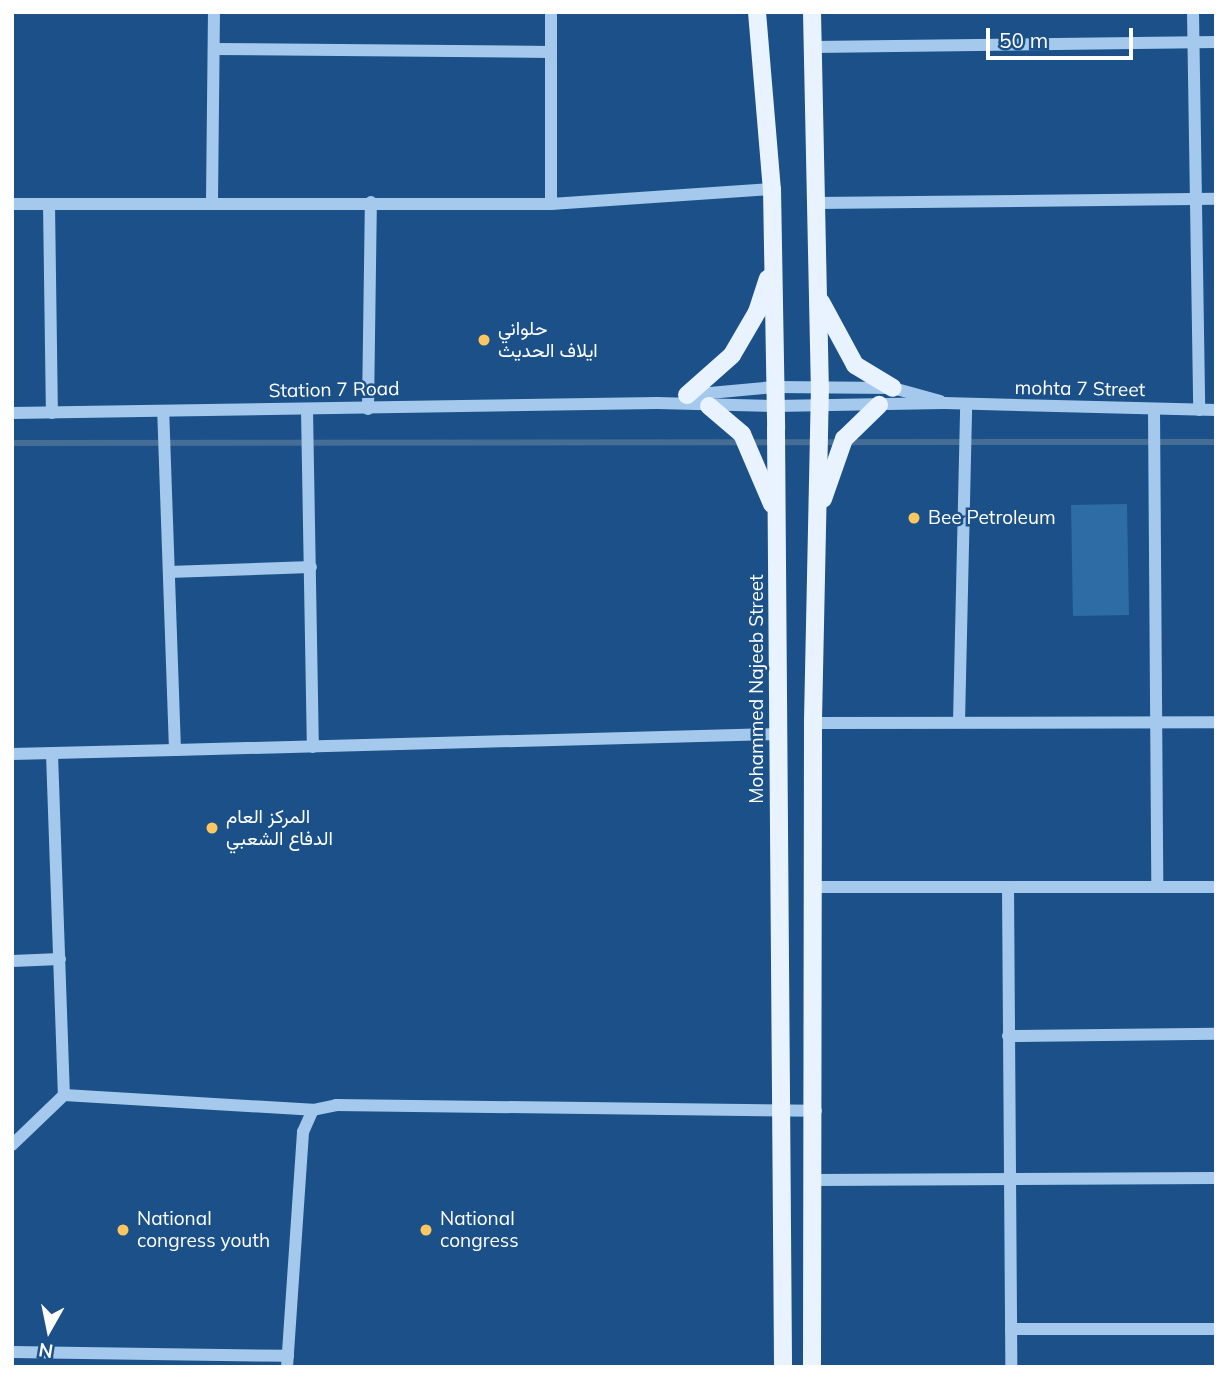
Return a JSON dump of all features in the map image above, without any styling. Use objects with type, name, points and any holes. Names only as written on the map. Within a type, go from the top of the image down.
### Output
[{"type":"main road","name":"Mohammed Najeeb Street","points":[[757,12],[772,189],[778,521],[777,734],[783,1367]]},
{"type":"main road","points":[[812,12],[820,386],[813,723],[816,1180],[812,1367]]},
{"type":"main road","points":[[687,395],[732,355],[757,312],[772,266]]},
{"type":"main road","points":[[817,293],[855,365],[893,388]]},
{"type":"main road","points":[[817,523],[836,454],[879,404]]},
{"type":"main road","points":[[709,407],[734,425],[748,444],[778,521]]},
{"type":"street","points":[[212,201],[214,12]]},
{"type":"street","points":[[551,12],[551,204]]},
{"type":"street","points":[[1193,12],[1199,410]]},
{"type":"street","points":[[813,47],[1216,42]]},
{"type":"street","points":[[214,49],[551,52]]},
{"type":"street","points":[[12,204],[212,201],[551,204],[772,189]]},
{"type":"street","points":[[816,203],[1216,198]]},
{"type":"street","points":[[368,409],[371,202]]},
{"type":"street","points":[[49,204],[52,413]]},
{"type":"street","name":"Station 7 Road","points":[[657,403],[687,395],[820,386],[893,388],[944,403]]},
{"type":"street","name":"Station 7 Road","points":[[12,413],[657,403],[709,407],[944,403]]},
{"type":"street","name":"mohta 7 Street","points":[[944,403],[1216,410]]},
{"type":"street","points":[[959,722],[965,405]]},
{"type":"street","points":[[307,410],[313,747]]},
{"type":"street","points":[[1154,410],[1157,887]]},
{"type":"street","points":[[163,411],[175,750]]},
{"type":"street","points":[[169,572],[310,568]]},
{"type":"street","points":[[813,723],[1216,722]]},
{"type":"street","points":[[12,754],[777,734]]},
{"type":"street","points":[[52,754],[64,1095]]},
{"type":"street","points":[[813,887],[1216,887]]},
{"type":"street","points":[[1008,887],[1011,1367]]},
{"type":"street","points":[[12,961],[60,959]]},
{"type":"street","points":[[1008,1036],[1216,1034]]},
{"type":"street","points":[[12,1144],[64,1095],[313,1110],[335,1105],[816,1111]]},
{"type":"street","points":[[12,1352],[287,1361],[303,1132],[313,1110]]},
{"type":"street","points":[[816,1180],[1009,1182],[1216,1178]]},
{"type":"street","points":[[1011,1329],[1216,1329]]},
{"type":"shaded area","points":[[1127,504],[1129,615],[1073,616],[1071,505]]},
{"type":"waterway","points":[[12,443],[1216,442]]},
{"type":"place","name":"حلواني ايلاف الحديث","points":[[484,340]]},
{"type":"place","name":"Bee Petroleum","points":[[914,518]]},
{"type":"place","name":"المركز العام الدفاع الشعبي","points":[[212,828]]},
{"type":"place","name":"National congress youth","points":[[123,1230]]},
{"type":"place","name":"National congress","points":[[426,1230]]}]
